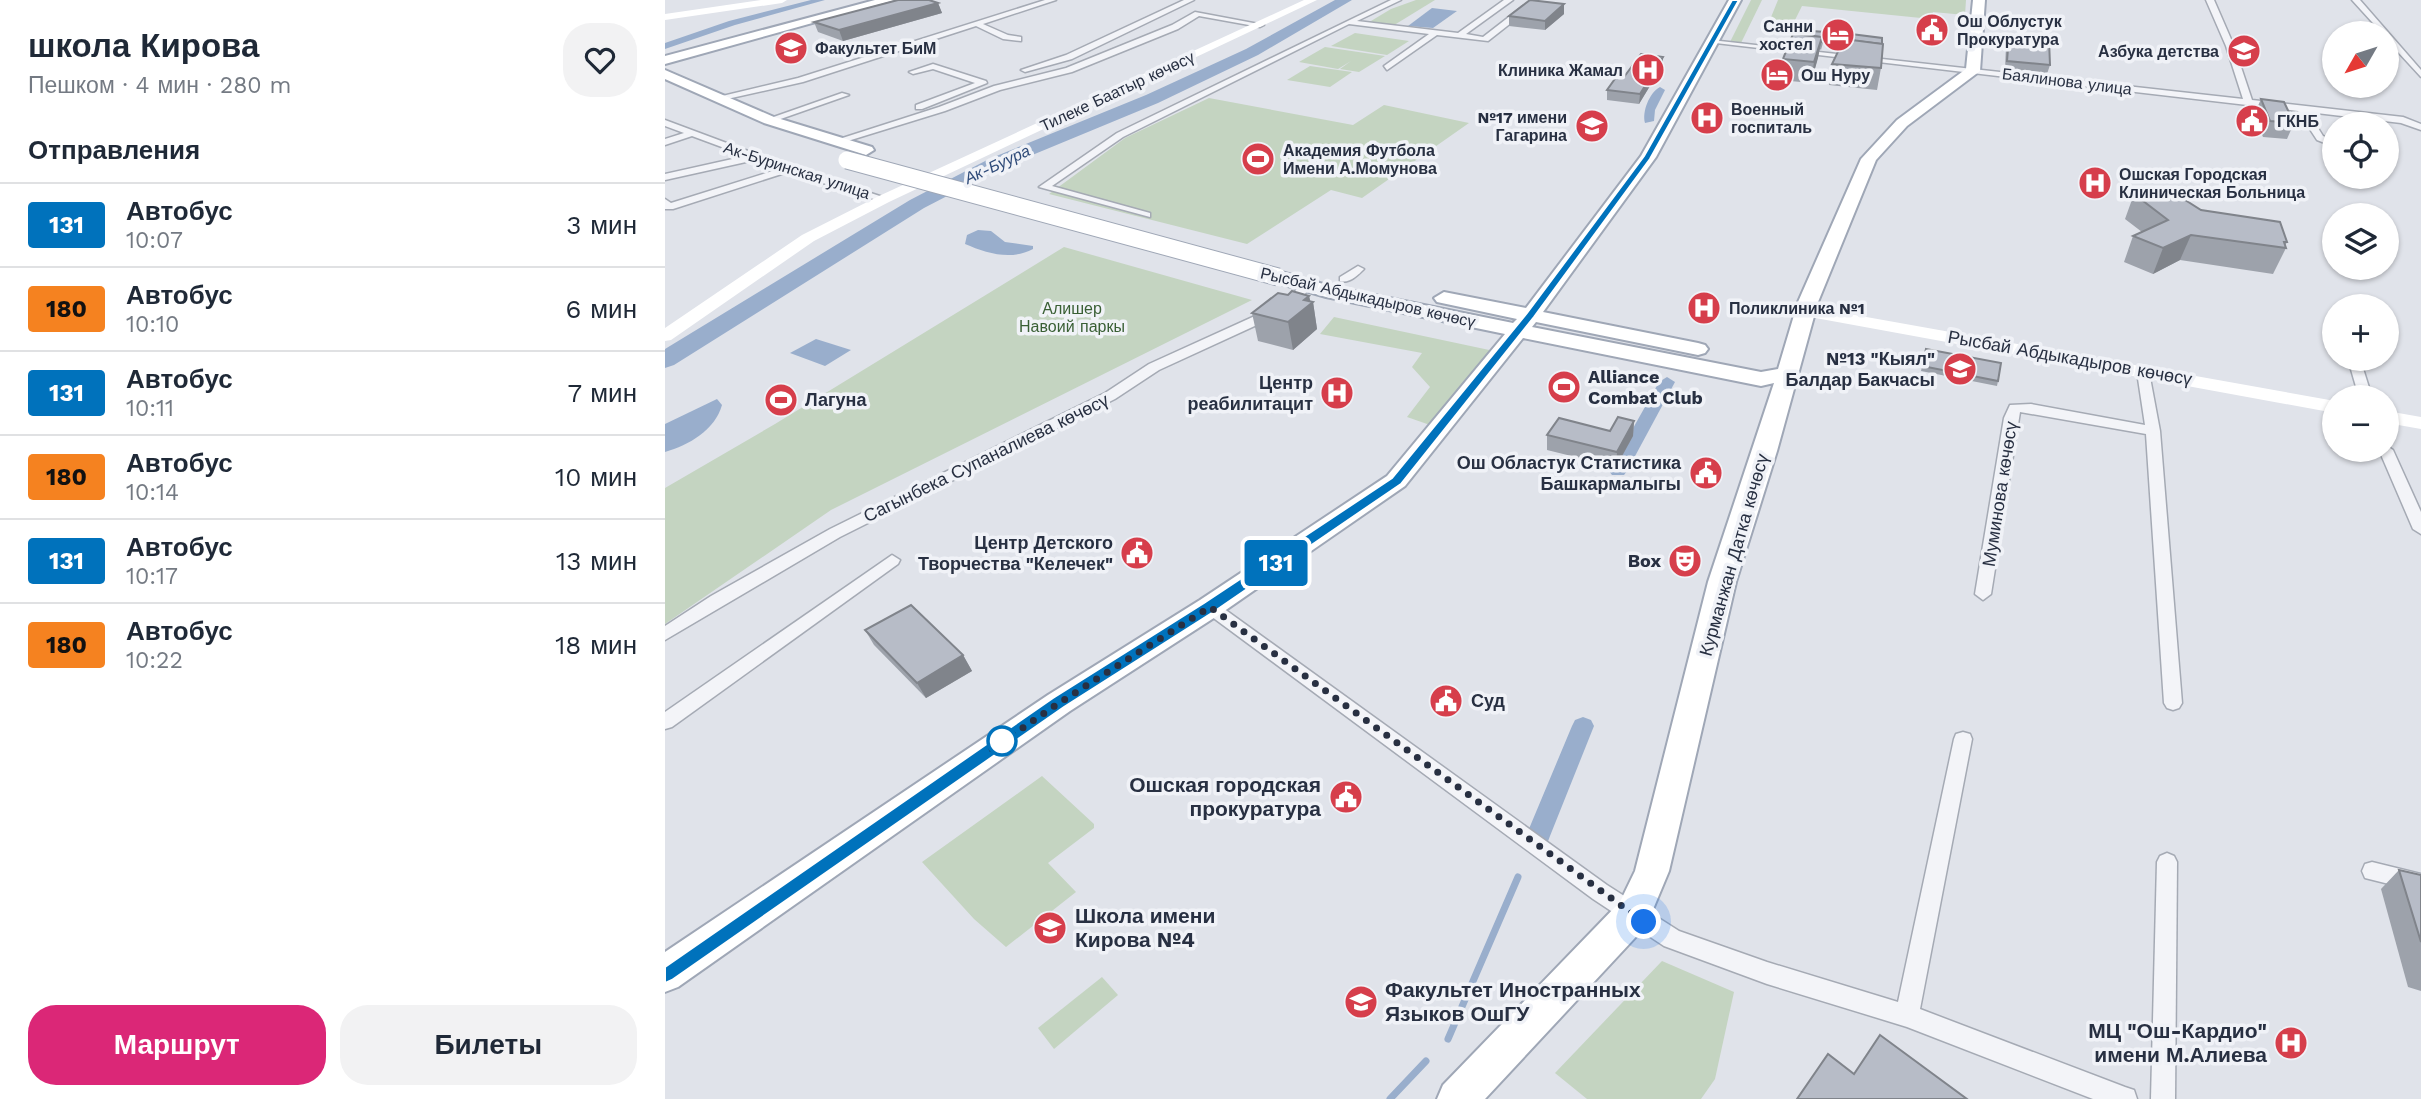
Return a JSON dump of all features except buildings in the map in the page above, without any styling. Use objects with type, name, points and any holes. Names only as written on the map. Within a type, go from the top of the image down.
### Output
[{"type":"main road","points":[[665,60],[889,0]]},
{"type":"main road","points":[[670,961],[1059,703],[1210,607],[1397,481],[1524,323],[1647,157],[1735,0]]},
{"type":"main road","points":[[1973,71],[1979,0]]},
{"type":"main road","name":"Курманжан Датка көчөсү","points":[[1457,1099],[1633,914],[1652,871],[1722,582],[1805,311],[1869,159],[1902,123],[1973,71]]},
{"type":"main road","name":"Рысбай Абдыкадыров көчөсү","points":[[665,74],[769,120],[817,137],[1286,272],[1305,285],[1766,363],[1787,373]]},
{"type":"main road","points":[[665,91],[684,100]]},
{"type":"main road","name":"Рысбай Абдыкадыров көчөсү","points":[[725,118],[847,160],[1286,272]]},
{"type":"main road","points":[[1286,272],[1351,274],[1524,323]]},
{"type":"street","points":[[665,17],[782,0]]},
{"type":"street","points":[[718,98],[800,80],[1052,0]]},
{"type":"street","points":[[817,137],[920,107],[983,83],[1069,57],[1189,0]]},
{"type":"street","name":"Тилеке Баатыр көчөсү","points":[[884,199],[1312,0]]},
{"type":"street","points":[[1146,215],[1044,187],[1120,135],[1397,0]]},
{"type":"street","points":[[1348,22],[1458,37],[1485,39],[1533,2],[1511,0],[1458,37]]},
{"type":"street","points":[[2210,0],[2230,46],[2248,102]]},
{"type":"street","points":[[2356,0],[2375,21]]},
{"type":"street","points":[[835,142],[942,109],[997,88],[1069,69],[1175,27],[1198,14],[1260,25]]},
{"type":"street","points":[[977,24],[1006,37],[1018,39]]},
{"type":"street","points":[[1387,68],[1434,34]]},
{"type":"street","name":"Баялинова улица","points":[[1711,42],[2403,120],[2421,127]]},
{"type":"street","points":[[2399,48],[2421,75]]},
{"type":"street","points":[[2402,51],[2420,57]]},
{"type":"street","points":[[913,72],[933,66],[983,83]]},
{"type":"street","points":[[769,120],[845,95]]},
{"type":"street","points":[[2301,108],[2322,139]]},
{"type":"street","name":"Ак-Буринская улица","points":[[665,123],[788,169],[884,199]]},
{"type":"street","points":[[665,142],[694,133]]},
{"type":"street","points":[[665,177],[754,157]]},
{"type":"street","points":[[666,206],[788,169]]},
{"type":"street","name":"Ак-Буринская улица","points":[[665,336],[808,238],[884,199]]},
{"type":"street","name":"Сагынбека Супаналиева көчөсү","points":[[665,634],[717,600],[835,533],[1098,403],[1154,367],[1292,304],[1305,285]]},
{"type":"street","name":"Рысбай Абдыкадыров көчөсү","points":[[1805,311],[2322,405]]},
{"type":"street","points":[[2143,372],[2153,431],[2173,703]]},
{"type":"street","name":"Муминова көчөсү","points":[[1983,594],[2011,418],[2015,408],[2031,408],[2153,431]]},
{"type":"street","points":[[2399,418],[2421,423]]},
{"type":"street","points":[[2391,462],[2421,529]]},
{"type":"street","points":[[665,722],[893,560]]},
{"type":"street","points":[[1210,607],[1633,914],[1684,943],[1767,973],[1907,1016],[2125,1099]]},
{"type":"street","points":[[1907,1016],[1963,739]]},
{"type":"street","points":[[2163,1099],[2167,862]]},
{"type":"street","points":[[2372,871],[2421,883]]},
{"type":"green space","points":[[1416,0],[1435,0],[1391,27],[1366,24],[1391,9]]},
{"type":"green space","points":[[1751,0],[1762,0],[1741,43],[1730,42]]},
{"type":"green space","points":[[1778,0],[1966,0],[1965,15],[1933,12],[1931,19],[1802,6],[1790,30],[1767,27]]},
{"type":"green space","points":[[1355,33],[1409,41],[1387,55],[1331,46]]},
{"type":"green space","points":[[1325,47],[1385,56],[1359,72],[1340,69],[1351,61],[1338,69],[1299,62]]},
{"type":"green space","points":[[1310,66],[1352,72],[1330,87],[1287,80]]},
{"type":"green space","name":"Академия Футбола Имени А.Момунова","points":[[1209,98],[1353,125],[1384,105],[1469,123],[1362,198],[1331,190],[1247,244],[1049,194],[1125,138]]},
{"type":"green space","name":"Алишер Навоий паркы","points":[[1064,247],[1252,300],[831,510],[665,624],[665,488]]},
{"type":"green space","points":[[1334,317],[1494,351],[1430,425],[1407,417],[1430,387],[1412,367],[1422,353],[1320,334]]},
{"type":"green space","points":[[1042,776],[1094,824],[1094,828],[1048,863],[1076,892],[1006,947],[974,919],[922,862]]},
{"type":"green space","points":[[1662,961],[1734,992],[1715,1079],[1701,1099],[1587,1099],[1555,1073]]},
{"type":"green space","points":[[1102,977],[1118,995],[1054,1049],[1038,1028]]},
{"type":"water","points":[[1432,8],[1457,11],[1433,28],[1408,26]]},
{"type":"water","points":[[978,230],[991,231],[1005,242],[1033,246],[1033,249],[1007,255],[990,253],[965,244],[967,235]]},
{"type":"water","points":[[816,339],[851,350],[825,366],[790,353]]},
{"type":"water","points":[[717,399],[722,405],[714,422],[692,441],[665,452],[665,424]]},
{"type":"waterway","points":[[665,46],[732,23],[821,0]]},
{"type":"waterway","name":"Ак-Буура","points":[[665,360],[917,204],[996,163],[1152,99],[1252,52],[1345,0]]},
{"type":"waterway","points":[[1649,121],[1650,110],[1660,90]]},
{"type":"waterway","points":[[1618,471],[1667,382]]},
{"type":"waterway","points":[[1538,836],[1583,726]]},
{"type":"waterway","points":[[1448,1039],[1518,877]]},
{"type":"waterway","points":[[1390,1099],[1426,1061]]},
{"type":"bus line","name":"131","points":[[665,974],[1059,703],[1210,607],[1397,481],[1531,315],[1647,157],[1735,0]]},
{"type":"place","name":"Ош Облустук Прокуратура","points":[[1932,30]]},
{"type":"place","name":"Санни хостел","points":[[1838,35]]},
{"type":"place","name":"Факультет БиМ","points":[[791,48]]},
{"type":"place","name":"Азбука детства","points":[[2244,51]]},
{"type":"place","name":"Клиника Жамал","points":[[1648,70]]},
{"type":"place","name":"Ош Нуру","points":[[1777,75]]},
{"type":"place","name":"Военный госпиталь","points":[[1707,118]]},
{"type":"place","name":"ГКНБ","points":[[2252,121]]},
{"type":"place","name":"№17 имени Гагарина","points":[[1592,126]]},
{"type":"place","name":"Академия Футбола Имени А.Момунова","points":[[1258,159]]},
{"type":"place","name":"Ошская Городская Клиническая Больница","points":[[2095,183]]},
{"type":"place","name":"Поликлиника №1","points":[[1704,308]]},
{"type":"place","name":"№13 \"Кыял\" Балдар Бакчасы","points":[[1960,369]]},
{"type":"place","name":"Alliance Combat Club","points":[[1564,387]]},
{"type":"place","name":"Центр реабилитацит","points":[[1337,393]]},
{"type":"place","name":"Лагуна","points":[[781,400]]},
{"type":"place","name":"Ош Областук Статистика Башкармалыгы","points":[[1706,473]]},
{"type":"place","name":"Центр Детского Творчества \"Келечек\"","points":[[1137,553]]},
{"type":"place","name":"Box","points":[[1685,561]]},
{"type":"place","name":"Суд","points":[[1446,701]]},
{"type":"place","name":"Ошская городская прокуратура","points":[[1346,797]]},
{"type":"place","name":"Школа имени Кирова №4","points":[[1050,928]]},
{"type":"place","name":"Факультет Иностранных Языков ОшГУ","points":[[1361,1002]]},
{"type":"place","name":"МЦ \"Ош-Кардио\" имени М.Алиева","points":[[2291,1043]]},
{"type":"route","points":[[1002,741],[992,749],[1210,607],[1644,922]]}]
